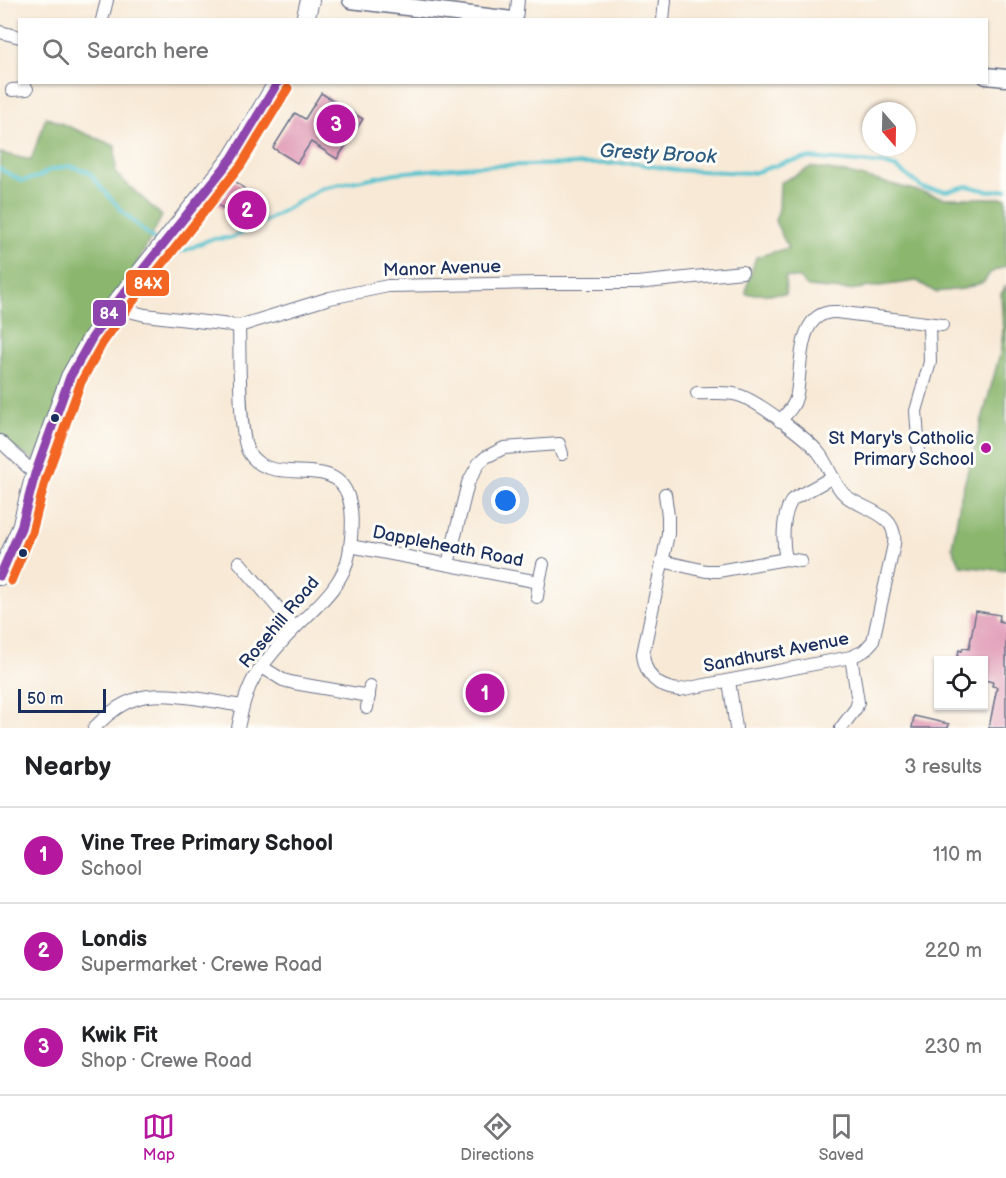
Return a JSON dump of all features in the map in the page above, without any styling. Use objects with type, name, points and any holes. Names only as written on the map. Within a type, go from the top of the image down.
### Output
[{"type":"main road","points":[[306,18],[310,0]]},
{"type":"main road","points":[[0,576],[21,528],[35,474],[70,377],[92,338],[117,302],[232,158],[277,84]]},
{"type":"street","points":[[102,18],[107,0]]},
{"type":"street","points":[[351,0],[498,18]]},
{"type":"street","points":[[514,18],[518,0]]},
{"type":"street","points":[[663,18],[665,0]]},
{"type":"street","points":[[0,32],[18,36]]},
{"type":"street","points":[[988,76],[1006,78]]},
{"type":"street","name":"Manor Avenue","points":[[117,302],[129,311],[145,315],[239,326],[330,298],[388,286],[637,283],[742,272]]},
{"type":"street","points":[[780,421],[796,398],[806,333],[814,321],[825,313],[836,312],[936,325],[930,362],[916,411],[919,453]]},
{"type":"street","name":"Rosehill Road","points":[[238,728],[242,706],[249,688],[262,668],[295,628],[333,587],[348,558],[351,507],[346,493],[335,478],[322,473],[269,468],[253,458],[246,447],[243,434],[239,326]]},
{"type":"street","name":"Sandhurst Avenue","points":[[664,494],[669,525],[643,654],[645,668],[654,680],[671,689],[679,690],[851,657],[864,651],[873,641],[895,539],[886,519],[849,498],[841,490],[817,450],[751,400],[740,395],[697,393]]},
{"type":"street","points":[[0,441],[35,474]]},
{"type":"street","points":[[448,564],[468,483],[479,463],[504,448],[560,444]]},
{"type":"street","points":[[786,559],[782,543],[789,504],[793,499],[833,477]]},
{"type":"street","name":"Dappleheath Road","points":[[350,546],[539,582]]},
{"type":"street","points":[[662,561],[706,571],[786,559],[801,561]]},
{"type":"street","name":"Dappleheath Road","points":[[537,597],[543,564]]},
{"type":"street","points":[[241,571],[295,628]]},
{"type":"street","points":[[841,728],[858,702],[851,657]]},
{"type":"street","points":[[262,668],[283,680],[294,683],[369,697]]},
{"type":"street","points":[[729,681],[736,728]]},
{"type":"street","points":[[94,728],[122,705],[146,696],[173,697],[242,706]]},
{"type":"green space","points":[[46,117],[115,146],[116,174],[162,216],[38,463],[0,439],[0,153],[31,160]]},
{"type":"green space","points":[[811,167],[852,174],[945,198],[1006,198],[1006,266],[990,273],[984,282],[963,289],[935,292],[917,281],[849,290],[829,289],[808,287],[799,278],[785,277],[786,294],[746,294],[756,257],[788,248],[775,221],[779,209],[780,183]]},
{"type":"green space","points":[[1006,286],[1006,571],[961,566],[952,547],[961,496],[1000,354],[1003,332],[1001,294]]},
{"type":"building","points":[[321,93],[363,119],[337,159],[311,142],[297,163],[273,148],[295,113],[305,119]]},
{"type":"building","points":[[234,180],[260,202],[242,224],[215,202]]},
{"type":"building","points":[[976,611],[1000,615],[999,621],[1006,623],[1006,728],[989,728],[997,687],[992,686],[993,682],[988,681],[988,656],[958,656],[959,650],[969,649]]},
{"type":"building","points":[[914,716],[949,724],[948,728],[912,728]]},
{"type":"waterway","name":"Gresty Brook","points":[[165,249],[169,253],[186,250],[211,239],[230,238],[252,229],[322,188],[396,173],[475,166],[634,163],[675,170],[753,173],[786,162],[808,158],[884,164],[897,168],[923,188],[947,191],[967,186],[988,191],[1006,190]]},
{"type":"waterway","points":[[0,169],[22,181],[38,177],[50,170],[69,166],[89,172],[127,216],[157,242]]},
{"type":"transit line","name":"84","points":[[0,576],[21,528],[35,474],[70,377],[92,338],[117,302],[232,158],[277,84]]},
{"type":"transit line","name":"84X","points":[[11,581],[32,532],[46,478],[81,382],[102,344],[241,165],[288,88]]},
{"type":"place","name":"Kwik Fit","points":[[336,124]]},
{"type":"place","name":"Londis","points":[[247,210]]},
{"type":"place","name":"St Mary's Catholic Primary School","points":[[986,448]]},
{"type":"place","name":"Vine Tree Primary School","points":[[485,693]]}]
